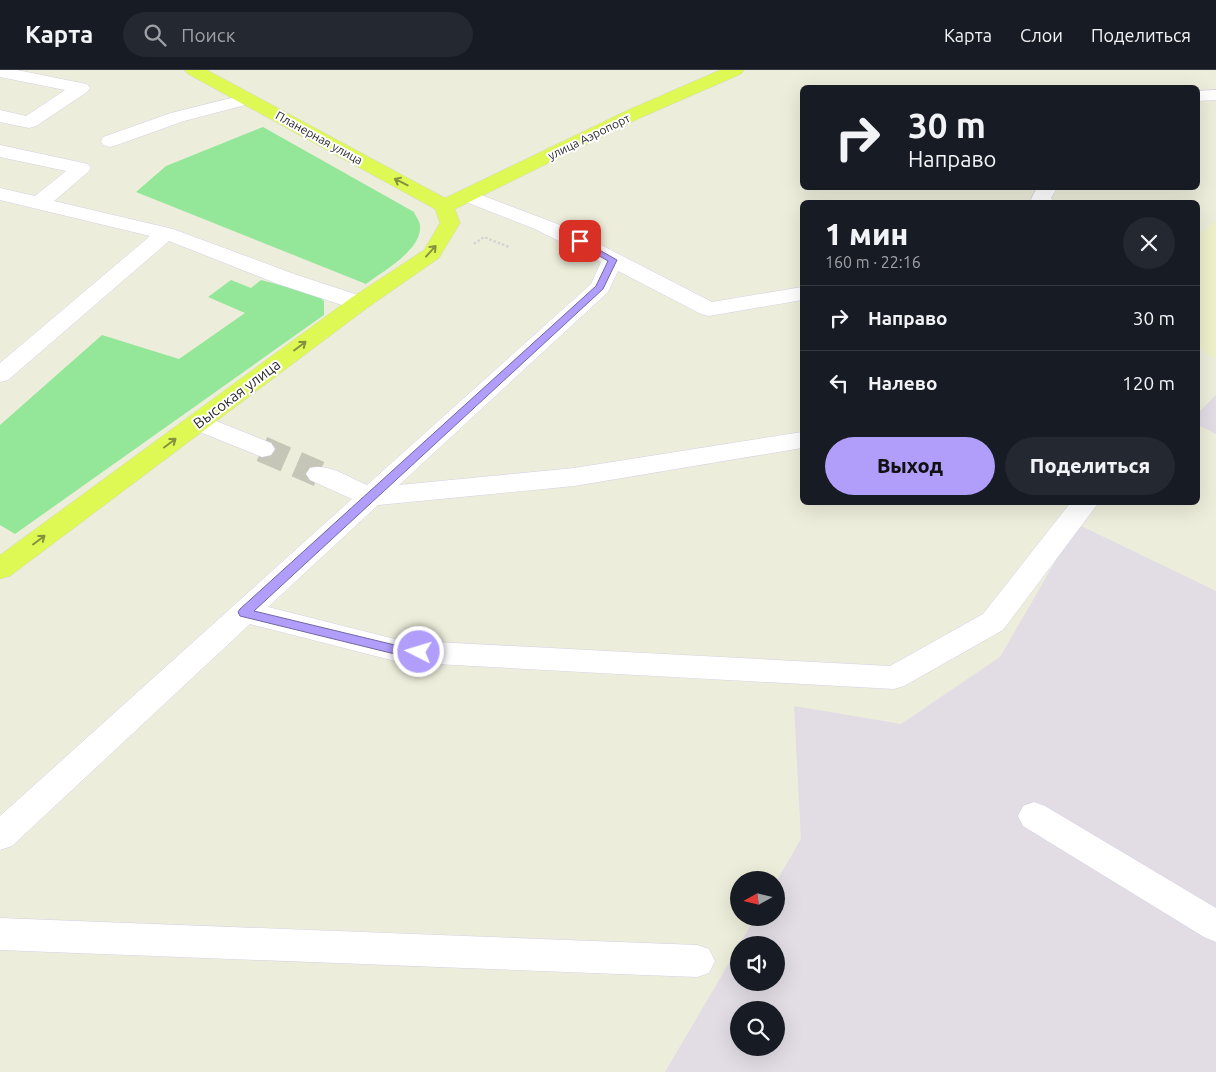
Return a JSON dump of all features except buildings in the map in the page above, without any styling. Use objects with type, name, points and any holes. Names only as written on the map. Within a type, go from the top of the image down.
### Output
[{"type":"main road","name":"Планерная улица","points":[[194,70],[444,206]]},
{"type":"main road","name":"улица Аэропорт","points":[[444,206],[634,114],[735,70]]},
{"type":"main road","name":"Высокая улица","points":[[0,569],[359,302],[432,254],[450,224],[444,206]]},
{"type":"lane","points":[[0,72],[81,88],[29,122],[0,116]]},
{"type":"lane","points":[[1200,96],[1216,95]]},
{"type":"lane","points":[[110,142],[134,131],[205,108],[248,99]]},
{"type":"lane","points":[[0,151],[81,168],[39,203]]},
{"type":"lane","points":[[0,194],[166,233],[286,279],[359,302]]},
{"type":"lane","points":[[468,196],[540,223],[580,241],[709,309],[800,294]]},
{"type":"lane","points":[[0,375],[166,233]]},
{"type":"lane","points":[[0,836],[600,287],[613,260]]},
{"type":"lane","points":[[199,422],[262,449]]},
{"type":"lane","points":[[320,474],[371,496],[574,478],[800,440]]},
{"type":"lane","points":[[244,612],[399,651],[894,678],[993,622],[1084,505]]},
{"type":"lane","points":[[1034,816],[1216,926]]},
{"type":"lane","points":[[0,934],[697,961]]},
{"type":"path","points":[[470,247],[484,237],[509,246]]},
{"type":"shaded area","points":[[1216,221],[1216,358],[1208,355],[1200,347],[1200,233]]},
{"type":"shaded area","points":[[1216,395],[1216,434],[1200,426],[1200,411]]},
{"type":"shaded area","points":[[1077,524],[1216,591],[1216,1072],[665,1072],[730,961],[730,991],[785,991],[785,936],[744,936],[750,926],[785,926],[785,871],[782,871],[801,839],[794,706],[901,724],[1000,657]]},
{"type":"green space","points":[[263,127],[414,212],[420,224],[419,235],[415,243],[400,259],[366,284],[136,192],[166,166]]},
{"type":"green space","points":[[231,280],[251,288],[261,280],[318,295],[324,301],[324,315],[15,534],[0,525],[0,425],[102,335],[179,359],[245,313],[208,297]]},
{"type":"tunnel","points":[[262,449],[319,474]]},
{"type":"route","points":[[419,652],[399,651],[244,612],[600,287],[613,260],[580,241]]}]
